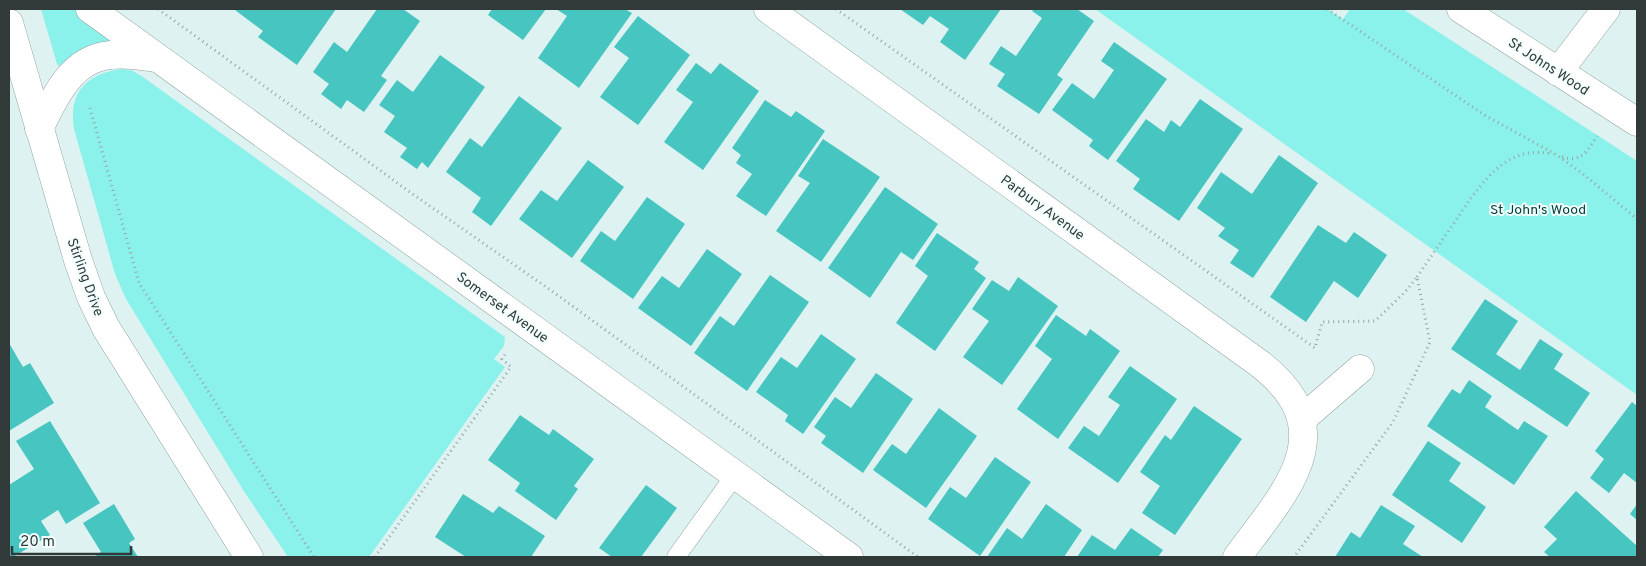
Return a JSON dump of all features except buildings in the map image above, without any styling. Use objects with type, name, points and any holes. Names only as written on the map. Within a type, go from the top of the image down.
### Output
[{"type":"street","name":"Somerset Avenue","points":[[90,9],[848,557]]},
{"type":"street","name":"Parbury Avenue","points":[[768,9],[1260,364],[1288,389],[1302,420]]},
{"type":"street","name":"St Johns Wood","points":[[1461,9],[1637,122]]},
{"type":"street","points":[[1558,72],[1606,9]]},
{"type":"street","name":"Stirling Drive","points":[[9,23],[38,128],[78,260],[98,312],[249,557]]},
{"type":"street","points":[[38,128],[59,89],[79,67],[97,57],[111,54],[157,58]]},
{"type":"street","points":[[1237,557],[1291,481],[1302,450],[1304,430],[1302,420],[1360,369]]},
{"type":"lane","points":[[676,557],[735,475]]},
{"type":"path","points":[[158,9],[918,557]]},
{"type":"path","points":[[836,9],[1315,348]]},
{"type":"path","points":[[1327,9],[1486,116],[1557,155],[1637,219]]},
{"type":"path","points":[[79,67],[139,282],[314,557]]},
{"type":"path","points":[[1417,277],[1471,198],[1500,166],[1510,159],[1528,153],[1537,152],[1557,155]]},
{"type":"path","points":[[375,557],[511,366],[502,359],[549,290]]},
{"type":"green space","points":[[41,9],[85,9],[124,40],[92,44],[77,52],[59,66]]},
{"type":"green space","name":"St John's Wood","points":[[1095,9],[1327,9],[1343,19],[1350,9],[1403,9],[1637,161],[1637,395]]},
{"type":"green space","points":[[123,69],[133,71],[143,77],[505,337],[504,346],[494,359],[505,367],[369,557],[288,557],[245,493],[126,299],[115,274],[74,129],[73,116],[77,95],[90,80],[110,71]]}]
